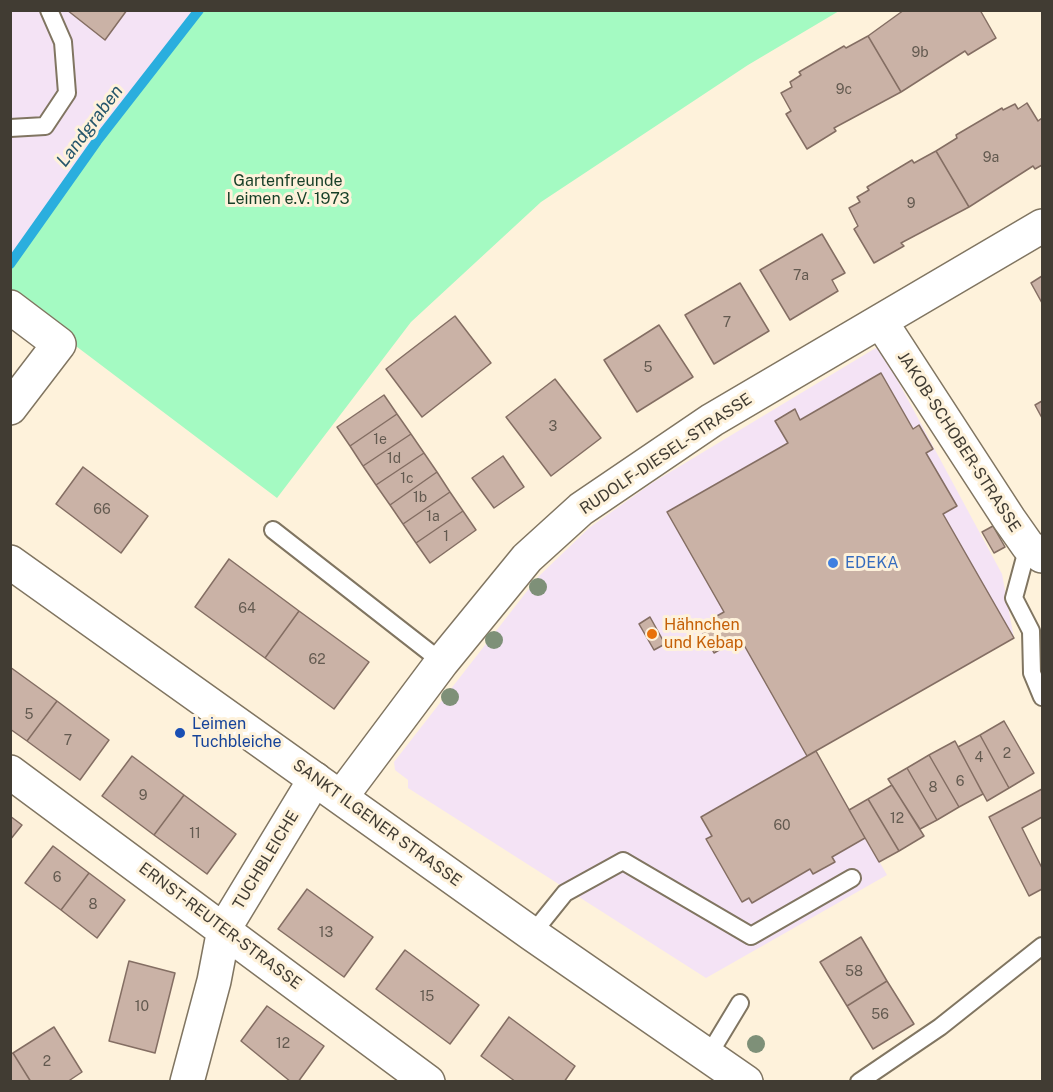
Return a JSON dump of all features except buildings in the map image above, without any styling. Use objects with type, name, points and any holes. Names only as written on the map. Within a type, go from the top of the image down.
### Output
[{"type":"street","name":"RUDOLF-DIESEL-STRASSE","points":[[328,788],[442,662],[527,558],[580,509],[712,420],[1042,226]]},
{"type":"street","points":[[10,307],[59,344],[10,408]]},
{"type":"street","name":"JAKOB-SCHOBER-STRASSE","points":[[881,322],[1035,551]]},
{"type":"street","name":"SANKT ILGENER STRASSE","points":[[10,562],[532,934],[746,1082]]},
{"type":"street","name":"ERNST-REUTER-STRASSE","points":[[10,772],[428,1082]]},
{"type":"street","name":"TUCHBLEICHE","points":[[188,1082],[209,1002],[224,929],[328,788]]},
{"type":"lane","points":[[10,128],[45,126],[67,93],[63,42],[50,10]]},
{"type":"lane","points":[[273,530],[442,662]]},
{"type":"lane","points":[[1035,551],[1014,598],[1031,632],[1032,673],[1042,696]]},
{"type":"lane","points":[[532,934],[565,892],[623,861],[751,936],[852,878]]},
{"type":"lane","points":[[859,1082],[940,1027],[1042,946]]},
{"type":"lane","points":[[708,1056],[740,1003]]},
{"type":"shaded area","points":[[11,11],[198,11],[11,262]]},
{"type":"shaded area","points":[[879,346],[1002,574],[1014,638],[816,751],[887,875],[706,978],[408,788],[408,780],[395,770],[394,762],[538,577],[589,528],[652,483]]},
{"type":"green space","name":"Gartenfreunde Leimen e.V. 1973","points":[[198,11],[839,11],[748,65],[541,202],[411,322],[277,498],[11,297],[11,262]]},
{"type":"waterway","name":"Landgraben","points":[[10,264],[97,141],[199,10]]},
{"type":"place","name":"EDEKA","points":[[833,563]]},
{"type":"place","name":"Hähnchen und Kebap","points":[[652,634]]},
{"type":"place","name":"Leimen Tuchbleiche","points":[[180,733]]}]
